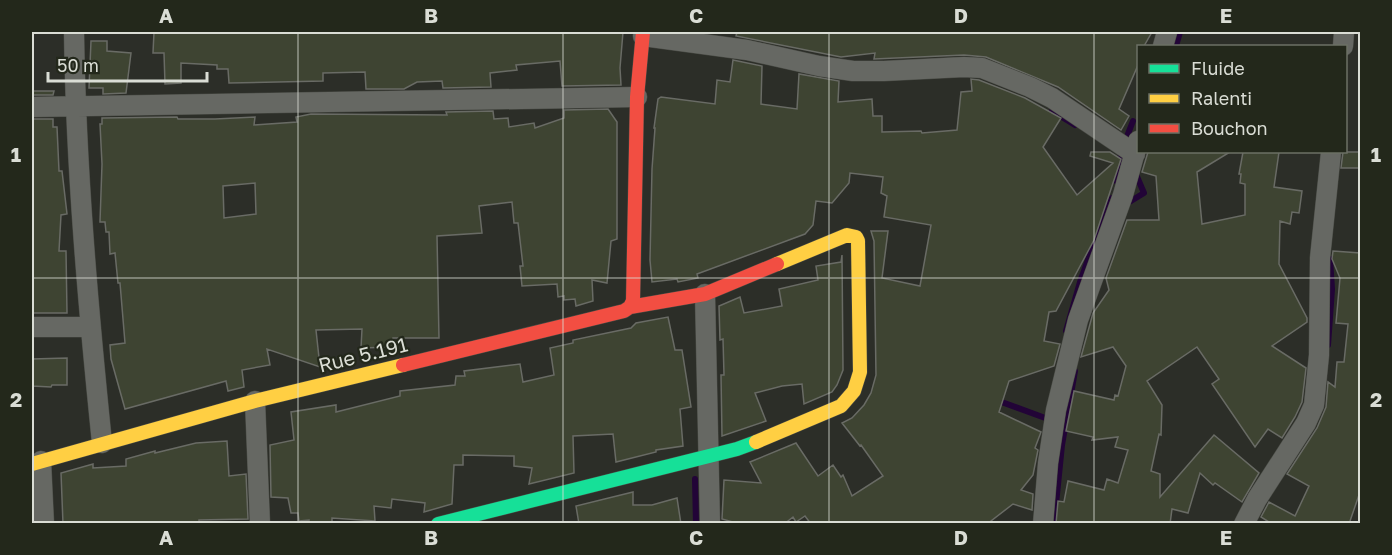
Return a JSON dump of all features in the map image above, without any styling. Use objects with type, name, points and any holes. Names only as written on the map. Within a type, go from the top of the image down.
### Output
[{"type":"street","points":[[74,32],[75,107],[90,327],[102,443]]},
{"type":"street","points":[[630,307],[633,301],[637,97],[643,34],[853,71],[982,68],[1020,82],[1052,98],[1137,148],[1123,195],[1078,320],[1056,410],[1048,463],[1043,524]]},
{"type":"street","points":[[32,107],[637,97]]},
{"type":"street","points":[[1244,524],[1257,499],[1306,423],[1314,405],[1319,355],[1320,258],[1331,153]]},
{"type":"street","name":"Rue 5.191","points":[[36,463],[255,401],[624,311],[630,307],[705,294],[847,235],[856,237],[858,242],[860,372],[857,386],[850,398],[841,406],[760,441],[710,456]]},
{"type":"street","points":[[705,294],[710,524]]},
{"type":"street","points":[[32,327],[90,327]]},
{"type":"street","points":[[255,401],[260,524]]},
{"type":"street","points":[[438,524],[710,456]]},
{"type":"street","points":[[36,463],[44,524]]},
{"type":"building","points":[[154,32],[623,32],[621,85],[562,86],[560,61],[516,65],[517,70],[490,73],[491,87],[443,88],[442,81],[417,82],[404,89],[366,89],[365,72],[323,73],[323,81],[229,83],[228,69],[217,69],[217,65],[181,63],[181,83],[165,84],[164,53],[153,53]]},
{"type":"building","points":[[737,32],[1152,32],[1145,45],[1137,45],[1137,67],[1119,109],[1129,116],[1121,130],[1058,87],[986,57],[964,55],[874,59],[875,53],[841,57],[736,36]]},
{"type":"building","points":[[91,41],[107,41],[107,51],[131,53],[126,93],[103,94],[103,88],[89,88]]},
{"type":"building","points":[[733,60],[762,66],[761,104],[797,109],[799,74],[839,81],[838,102],[872,99],[873,116],[882,116],[882,132],[921,131],[922,133],[957,130],[961,92],[972,91],[971,79],[1025,98],[1061,118],[1043,147],[1077,195],[1113,163],[1090,156],[1091,152],[1110,152],[1121,159],[1094,240],[1056,311],[1049,312],[1044,341],[1060,344],[1054,366],[1009,381],[999,412],[1041,432],[1035,448],[1038,450],[1033,475],[1021,490],[1033,494],[1032,510],[1013,504],[987,524],[811,524],[805,516],[796,522],[793,517],[784,524],[740,524],[722,519],[724,480],[761,483],[750,462],[796,443],[818,476],[833,465],[841,477],[843,475],[852,496],[883,476],[842,423],[852,418],[864,405],[871,393],[876,375],[874,241],[871,231],[888,231],[882,278],[920,286],[931,225],[884,217],[887,196],[881,193],[883,177],[850,173],[849,183],[832,203],[816,201],[813,225],[805,234],[697,274],[698,278],[678,282],[677,279],[652,282],[650,260],[652,169],[658,99],[661,97],[715,104],[717,80],[730,82]]},
{"type":"building","points":[[32,91],[54,91],[53,95],[32,95]]},
{"type":"building","points":[[608,109],[617,122],[617,239],[611,241],[607,283],[592,280],[593,301],[576,306],[575,299],[564,300],[564,296],[558,297],[557,284],[522,286],[520,266],[523,266],[518,223],[514,223],[512,202],[479,206],[482,233],[437,236],[439,338],[393,338],[393,347],[361,348],[362,329],[316,330],[320,367],[267,349],[270,365],[242,370],[244,387],[228,391],[226,381],[125,409],[111,359],[110,345],[125,343],[120,283],[118,283],[115,253],[110,254],[109,232],[106,232],[105,222],[100,222],[102,164],[100,124],[102,124],[102,118],[255,117],[254,125],[297,122],[296,117],[311,114],[447,115],[446,112],[493,111],[494,119],[508,118],[509,127],[534,123],[535,128],[564,118],[564,110]],"holes":[[[255,183],[256,214],[224,218],[223,186]]]},
{"type":"building","points":[[32,119],[53,119],[53,127],[57,127],[59,171],[62,171],[67,214],[61,215],[59,251],[66,251],[67,313],[32,313]]},
{"type":"building","points":[[1360,152],[1360,168],[1341,168],[1343,153]]},
{"type":"building","points":[[1148,153],[1228,153],[1197,172],[1202,224],[1245,215],[1245,184],[1240,183],[1241,174],[1239,174],[1243,153],[1279,153],[1274,187],[1302,191],[1299,213],[1292,212],[1290,224],[1280,221],[1279,264],[1307,322],[1272,346],[1306,368],[1302,402],[1282,438],[1268,429],[1255,447],[1212,384],[1219,379],[1197,347],[1147,381],[1162,405],[1161,435],[1159,434],[1151,471],[1160,474],[1160,497],[1214,435],[1259,473],[1242,502],[1215,483],[1213,485],[1200,473],[1188,513],[1172,509],[1170,524],[1056,524],[1058,501],[1064,502],[1068,481],[1104,490],[1107,479],[1118,483],[1128,450],[1115,447],[1118,437],[1092,440],[1093,437],[1066,431],[1074,391],[1114,400],[1115,395],[1118,396],[1126,366],[1113,347],[1081,357],[1093,313],[1109,290],[1106,278],[1127,220],[1159,220],[1156,176],[1142,172]]},
{"type":"building","points":[[1333,251],[1360,253],[1360,492],[1349,524],[1272,524],[1261,517],[1269,502],[1295,516],[1309,486],[1287,474],[1317,428],[1326,407],[1328,382],[1335,387],[1337,362],[1344,362],[1348,324],[1336,323],[1340,278],[1332,259]]},
{"type":"building","points":[[842,255],[843,370],[837,385],[832,392],[804,404],[802,384],[755,393],[766,421],[722,436],[721,375],[724,375],[719,306],[740,297],[744,313],[782,306],[779,289],[818,280],[816,266],[841,262]]},
{"type":"building","points":[[668,317],[675,350],[682,350],[691,407],[680,409],[683,446],[656,450],[656,452],[616,462],[613,434],[573,436],[574,473],[529,484],[532,468],[514,466],[514,456],[463,455],[463,465],[454,465],[452,504],[424,512],[425,503],[392,499],[391,508],[374,506],[375,521],[332,518],[332,524],[309,524],[309,520],[299,521],[298,513],[291,513],[288,498],[271,497],[270,445],[294,440],[291,412],[336,405],[336,412],[400,396],[400,391],[455,385],[456,376],[465,376],[464,371],[520,364],[523,382],[554,375],[550,348],[573,343],[573,340],[631,328],[636,323]]},
{"type":"building","points":[[67,358],[67,385],[32,386],[32,359]]},
{"type":"building","points":[[227,441],[229,476],[246,474],[248,519],[199,520],[199,524],[63,524],[61,473],[93,464],[93,468],[126,466],[126,459],[155,451],[155,453],[196,443]]},
{"type":"building","points":[[633,492],[633,505],[652,505],[677,498],[681,524],[579,524],[576,506]]},
{"type":"waterway","points":[[1176,45],[1180,32]]},
{"type":"waterway","points":[[1052,111],[1075,125]]},
{"type":"waterway","points":[[1123,139],[1126,139],[1133,121]]},
{"type":"waterway","points":[[1117,182],[1122,156],[1119,152]]},
{"type":"waterway","points":[[1126,204],[1144,193],[1135,172]]},
{"type":"waterway","points":[[1096,237],[1112,198]]},
{"type":"waterway","points":[[1066,331],[1094,243]]},
{"type":"waterway","points":[[1328,345],[1332,289],[1330,259]]},
{"type":"waterway","points":[[1054,524],[1062,445],[1075,371]]},
{"type":"waterway","points":[[996,400],[1048,419]]},
{"type":"waterway","points":[[695,479],[696,524]]},
{"type":"traffic: fast","points":[[438,524],[737,449],[756,442]]},
{"type":"traffic: slow","points":[[756,442],[841,406],[854,391],[860,372],[858,241],[856,237],[847,235],[777,264]]},
{"type":"traffic: slow","points":[[32,464],[255,401],[403,365]]},
{"type":"traffic: jam","points":[[630,307],[633,301],[637,97],[643,32]]},
{"type":"traffic: jam","points":[[403,365],[624,311],[630,307],[705,294],[777,264]]}]
